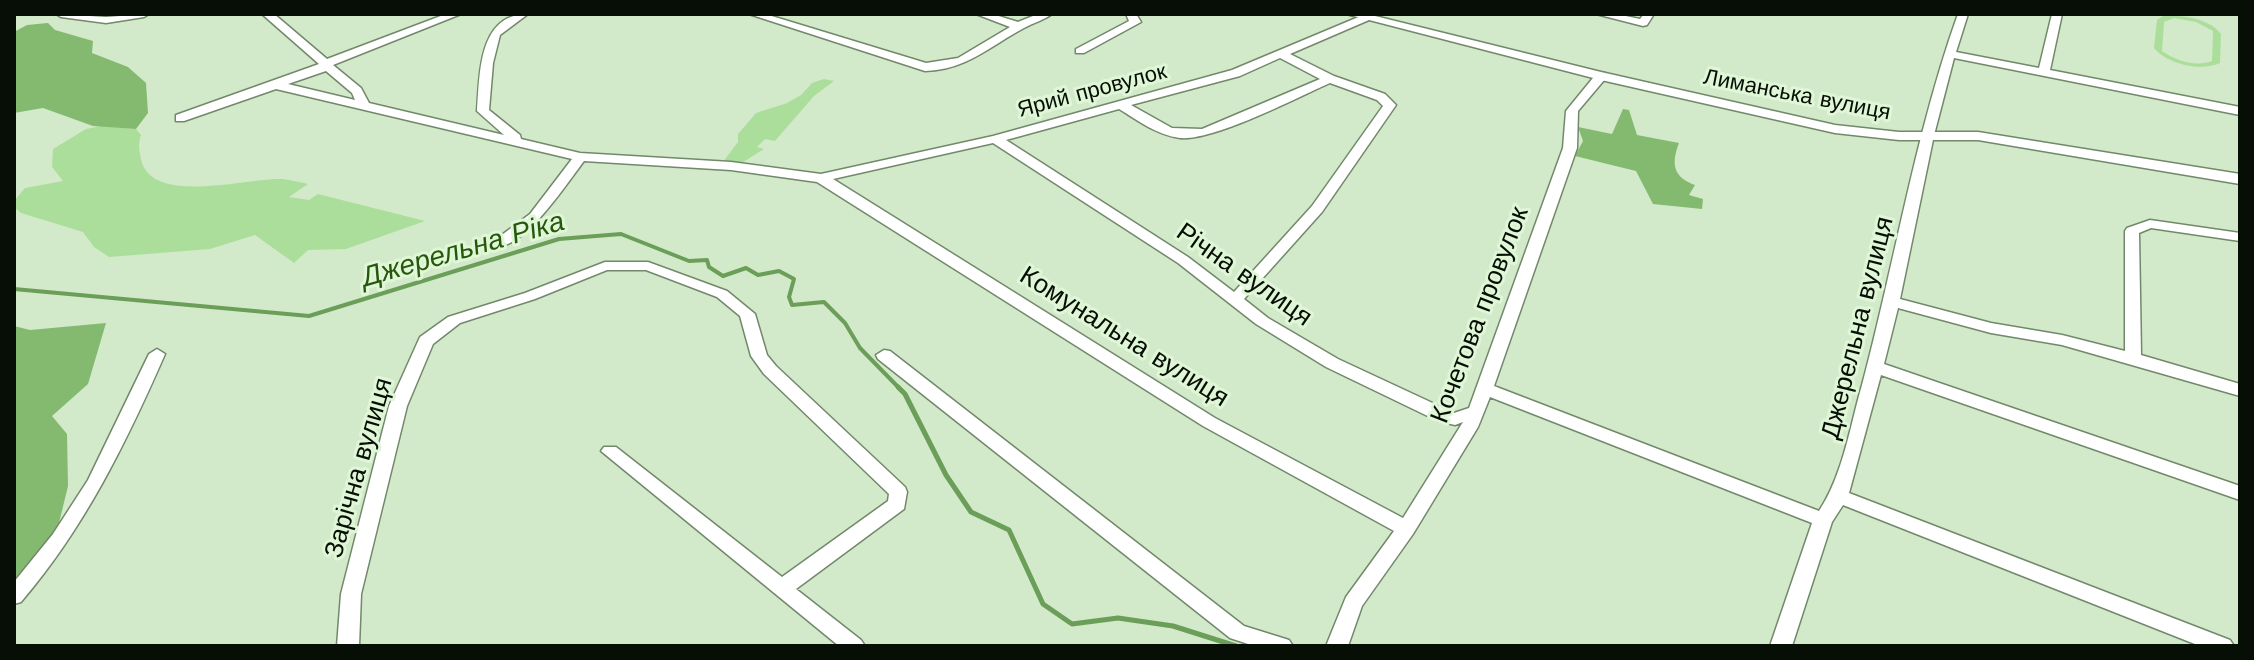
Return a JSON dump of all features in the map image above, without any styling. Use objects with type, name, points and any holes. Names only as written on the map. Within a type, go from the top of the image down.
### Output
[{"type":"street","points":[[61,14],[106,20],[144,14]]},
{"type":"street","points":[[267,14],[357,91],[364,106]]},
{"type":"street","points":[[180,118],[321,69],[327,63],[456,14]]},
{"type":"street","points":[[519,141],[483,111],[487,63],[495,34],[523,14]]},
{"type":"street","points":[[754,14],[925,67],[938,68],[959,63],[1019,26],[1047,14]]},
{"type":"street","points":[[981,14],[1019,26]]},
{"type":"street","points":[[1080,51],[1135,22],[1131,14]]},
{"type":"street","points":[[1601,14],[1646,19]]},
{"type":"street","name":"Джерельна вулиця","points":[[1781,646],[1823,520],[1839,496],[1876,367],[1928,135],[1963,14]]},
{"type":"street","points":[[2043,74],[2057,14]]},
{"type":"street","name":"Ярий провулок","points":[[821,178],[995,139],[1236,73],[1368,17]]},
{"type":"street","name":"Лиманська вулиця","points":[[1368,17],[1601,76],[1835,129],[1891,136],[1978,136],[2240,179]]},
{"type":"street","points":[[1949,54],[2240,111]]},
{"type":"street","points":[[1235,300],[1317,209],[1390,105],[1381,97],[1330,79],[1283,55]]},
{"type":"street","name":"Кочетова провулок","points":[[1337,646],[1353,603],[1406,529],[1476,412],[1570,148],[1572,111],[1601,76]]},
{"type":"street","points":[[1119,103],[1165,133],[1183,136],[1204,133],[1330,79]]},
{"type":"street","points":[[275,85],[580,157],[731,166],[821,178]]},
{"type":"street","name":"Річна вулиця","points":[[995,139],[1171,252],[1262,321],[1332,363],[1444,417],[1455,419],[1476,412]]},
{"type":"street","points":[[500,243],[535,217],[580,157]]},
{"type":"street","name":"Комунальна вулиця","points":[[821,178],[1209,422],[1406,529]]},
{"type":"street","points":[[2133,358],[2132,231],[2150,224],[2240,237]]},
{"type":"street","name":"Зарічна вулиця","points":[[346,642],[351,594],[398,406],[426,341],[454,320],[530,296],[605,266],[637,265],[663,270],[722,294],[747,314],[759,356],[770,370],[898,492],[897,504],[781,589]]},
{"type":"street","points":[[1892,302],[1991,328],[2062,340],[2240,390]]},
{"type":"street","points":[[14,596],[75,522],[110,460],[157,354]]},
{"type":"street","points":[[884,355],[1237,632],[1282,646]]},
{"type":"street","points":[[1876,367],[2240,493]]},
{"type":"street","points":[[1485,389],[1823,520]]},
{"type":"street","points":[[610,451],[854,646]]},
{"type":"street","points":[[1839,496],[2223,646]]},
{"type":"green space","points":[[2163,16],[2187,17],[2210,24],[2221,34],[2220,63],[2204,67],[2185,65],[2160,54],[2154,48],[2157,20]],"holes":[[[2174,18],[2196,22],[2213,31],[2212,61],[2186,62],[2162,51],[2164,22]]]},
{"type":"green space","points":[[48,23],[55,30],[93,41],[92,53],[128,67],[146,83],[148,113],[136,129],[93,126],[43,108],[14,113],[14,32],[27,25]]},
{"type":"green space","points":[[824,79],[834,81],[814,96],[775,141],[765,139],[757,147],[764,149],[740,164],[722,163],[738,142],[738,134],[756,113],[787,103],[801,95],[812,83]]},
{"type":"green space","points":[[1623,109],[1629,110],[1637,135],[1679,143],[1676,169],[1682,178],[1695,185],[1689,195],[1703,199],[1702,209],[1653,204],[1636,171],[1575,156],[1583,141],[1578,127],[1612,134]]},
{"type":"green space","points":[[101,126],[136,129],[141,135],[141,159],[149,174],[162,182],[203,186],[286,179],[308,184],[289,197],[309,200],[318,194],[425,221],[346,249],[308,250],[294,263],[255,235],[210,249],[109,257],[94,247],[83,232],[21,213],[14,207],[14,201],[25,188],[63,181],[52,167],[53,149],[86,129]]},
{"type":"green space","points":[[106,323],[88,384],[52,416],[67,434],[68,486],[59,523],[34,567],[14,589],[14,326],[30,330]]},
{"type":"waterway","name":"Джерельна Ріка","points":[[14,289],[309,316],[559,239],[621,234],[689,261],[707,260],[709,267],[723,276],[746,268],[758,275],[779,271],[794,279],[789,297],[792,305],[824,302],[845,323],[860,348],[900,389]]},
{"type":"waterway","name":"Джерельна Ріка","points":[[900,389],[946,475],[971,512],[1009,530],[1043,604],[1072,624],[1118,618],[1173,626],[1236,646]]}]
